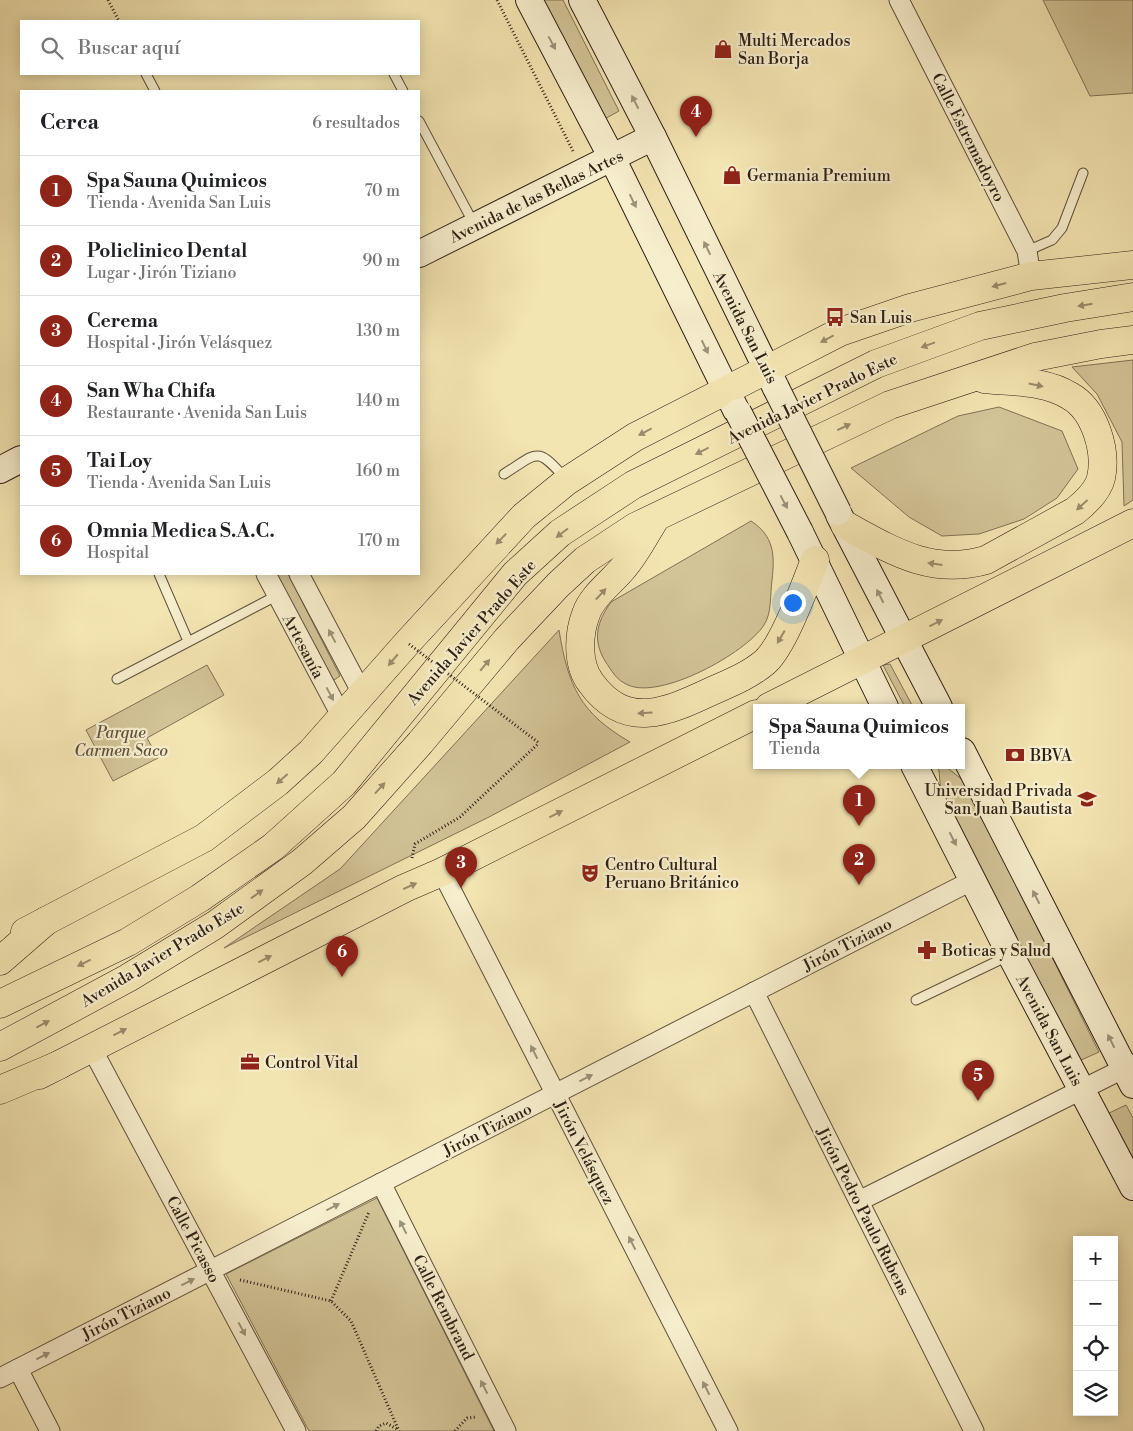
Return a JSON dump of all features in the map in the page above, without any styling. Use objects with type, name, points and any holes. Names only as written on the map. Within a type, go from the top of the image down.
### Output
[{"type":"main road","points":[[529,0],[612,158],[732,401],[815,560],[861,661],[883,704]]},
{"type":"main road","name":"Avenida San Luis","points":[[582,0],[653,138],[902,640],[937,704]]},
{"type":"main road","name":"Avenida de las Bellas Artes","points":[[420,253],[653,138]]},
{"type":"main road","points":[[0,944],[204,838],[278,782],[311,752],[495,545],[524,516],[567,481],[636,437],[732,401],[771,379],[840,332],[1029,264],[1133,265]]},
{"type":"main road","name":"Avenida Javier Prado Este","points":[[0,1004],[128,942],[200,898],[273,847],[344,783],[516,574],[560,533],[633,485],[876,364],[980,326],[1066,308],[1133,297]]},
{"type":"main road","name":"Avenida Javier Prado Este","points":[[0,1047],[128,978],[207,930],[302,862],[354,817],[420,743],[507,639],[558,585],[585,560],[635,527],[890,405],[1035,358],[1101,344],[1133,340]]},
{"type":"main road","points":[[841,519],[903,556],[926,563],[949,566],[970,565],[986,560],[1075,511],[1087,501],[1101,480],[1102,460],[1099,439],[1088,413],[1070,396],[1035,384],[970,378]]},
{"type":"main road","points":[[0,470],[20,460]]},
{"type":"main road","points":[[658,515],[626,566],[593,602],[586,613],[580,644],[587,677],[598,693],[617,709],[646,714],[678,707],[747,675],[767,661],[796,608],[815,560]]},
{"type":"main road","points":[[775,704],[1133,525]]},
{"type":"main road","points":[[0,1096],[91,1047],[405,888],[442,872],[753,716]]},
{"type":"main road","points":[[965,757],[1130,1072]]},
{"type":"main road","name":"Avenida San Luis","points":[[916,769],[1010,954],[1133,1187]]},
{"type":"main road","points":[[0,961],[46,921]]},
{"type":"main road","points":[[0,1090],[59,1064]]},
{"type":"street","name":"Calle Estremadoyro","points":[[899,0],[1029,264]]},
{"type":"street","name":"Artesanía","points":[[267,575],[342,717]]},
{"type":"street","name":"Artesanía","points":[[300,575],[363,695]]},
{"type":"street","name":"Jirón Velásquez","points":[[442,872],[728,1431]]},
{"type":"street","name":"Jirón Tiziano","points":[[0,1378],[211,1272],[381,1182],[973,880]]},
{"type":"street","name":"Jirón Pedro Paulo Rubens","points":[[754,992],[974,1431]]},
{"type":"street","name":"Calle Picasso","points":[[91,1047],[296,1431]]},
{"type":"street","points":[[859,1200],[1082,1089],[1130,1072]]},
{"type":"street","name":"Calle Rembrand","points":[[381,1182],[506,1431]]},
{"type":"street","points":[[18,1369],[50,1431]]},
{"type":"lane","points":[[147,75],[154,90]]},
{"type":"lane","points":[[395,75],[402,90]]},
{"type":"lane","points":[[420,123],[474,226]]},
{"type":"lane","points":[[1029,264],[1062,228],[1083,173]]},
{"type":"lane","points":[[504,474],[535,454],[542,455],[567,481]]},
{"type":"lane","points":[[159,575],[188,641]]},
{"type":"lane","points":[[117,678],[278,595]]},
{"type":"lane","points":[[916,1000],[1010,954]]},
{"type":"path","points":[[108,0],[118,20]]},
{"type":"path","points":[[497,0],[570,146],[581,173]]},
{"type":"path","points":[[405,888],[415,844],[460,816],[538,743],[409,644]]},
{"type":"path","points":[[331,1302],[381,1182]]},
{"type":"path","points":[[211,1272],[331,1302],[351,1321],[399,1431],[391,1424],[386,1423],[379,1426],[376,1431]]},
{"type":"green space","points":[[538,0],[563,0],[619,111],[601,121]]},
{"type":"green space","points":[[1043,0],[1133,0],[1133,93],[1090,96]]},
{"type":"green space","points":[[1133,360],[1133,500],[1124,506],[1122,442],[1097,394],[1072,367]]},
{"type":"green space","points":[[999,407],[1062,431],[1078,469],[1057,498],[1024,519],[979,534],[942,536],[909,517],[851,468],[958,416]]},
{"type":"green space","points":[[751,521],[759,527],[769,540],[773,554],[770,609],[764,625],[740,648],[722,660],[681,680],[661,686],[643,688],[620,681],[605,661],[597,638],[602,617],[611,602]]},
{"type":"green space","points":[[278,575],[289,575],[340,676],[331,682]]},
{"type":"green space","points":[[559,630],[567,667],[579,696],[599,720],[630,742],[489,817],[224,948],[340,869]]},
{"type":"green space","points":[[890,664],[911,704],[903,704],[883,665]]},
{"type":"green space","name":"Parque Carmen Saco","points":[[207,665],[224,695],[147,738],[158,758],[113,781],[86,730]]},
{"type":"green space","points":[[938,769],[949,769],[965,782],[1099,1052],[1077,1062],[941,793]]},
{"type":"green space","points":[[1126,1105],[1133,1118],[1133,1169],[1105,1115]]},
{"type":"green space","points":[[377,1198],[494,1431],[309,1431],[226,1274]]},
{"type":"place","name":"Multi Mercados San Borja","points":[[723,49]]},
{"type":"place","name":"San Wha Chifa","points":[[696,137]]},
{"type":"place","name":"Germania Premium","points":[[732,175]]},
{"type":"place","name":"San Luis","points":[[835,317]]},
{"type":"place","name":"BBVA","points":[[1015,755]]},
{"type":"place","name":"Universidad Privada San Juan Bautista","points":[[1087,799]]},
{"type":"place","name":"Spa Sauna Quimicos","points":[[859,826]]},
{"type":"place","name":"Centro Cultural Peruano Británico","points":[[590,873]]},
{"type":"place","name":"Policlinico Dental","points":[[859,885]]},
{"type":"place","name":"Cerema","points":[[461,888]]},
{"type":"place","name":"Boticas y Salud","points":[[927,950]]},
{"type":"place","name":"Omnia Medica S.A.C.","points":[[342,977]]},
{"type":"place","name":"Control Vital","points":[[250,1062]]},
{"type":"place","name":"Tai Loy","points":[[978,1101]]}]
